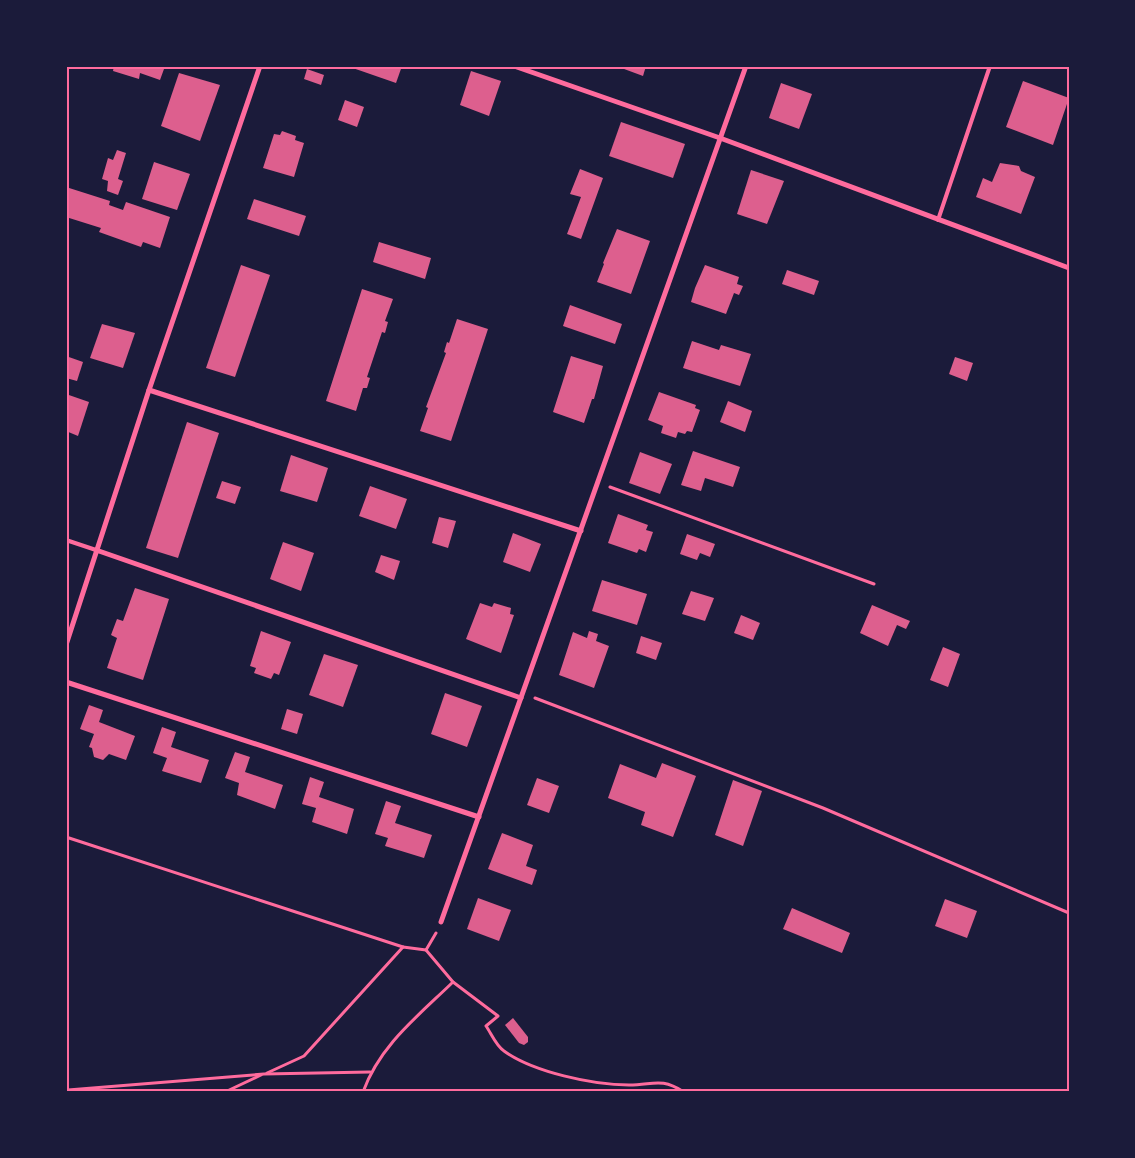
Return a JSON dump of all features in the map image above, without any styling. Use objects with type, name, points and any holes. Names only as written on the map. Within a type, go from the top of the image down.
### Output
[{"type":"street","points":[[66,645],[149,390],[260,66]]},
{"type":"street","points":[[514,66],[720,138],[1069,268]]},
{"type":"street","points":[[441,922],[582,531],[746,66]]},
{"type":"street","points":[[149,390],[582,531]]},
{"type":"street","points":[[96,550],[522,696]]},
{"type":"street","points":[[66,682],[479,817]]},
{"type":"lane","points":[[938,220],[990,66]]},
{"type":"lane","points":[[66,540],[96,550]]},
{"type":"path","points":[[598,482],[874,584]]},
{"type":"path","points":[[522,696],[824,808],[1069,913]]},
{"type":"path","points":[[66,836],[403,947],[426,950],[453,982],[498,1016],[486,1026],[502,1050],[532,1065],[570,1078],[629,1085],[664,1082],[684,1092]]},
{"type":"path","points":[[426,950],[433,942]]},
{"type":"path","points":[[225,1092],[304,1056],[403,947]]},
{"type":"path","points":[[363,1092],[370,1072],[388,1045],[453,982]]},
{"type":"path","points":[[66,1079],[68,1091],[264,1074],[370,1072]]},
{"type":"building","points":[[114,66],[155,66],[164,69],[160,80],[140,73],[139,79],[113,71]]},
{"type":"building","points":[[347,66],[402,66],[396,83]]},
{"type":"building","points":[[616,66],[646,66],[643,76]]},
{"type":"building","points":[[307,69],[324,75],[321,85],[304,79]]},
{"type":"building","points":[[471,71],[501,81],[489,116],[460,105]]},
{"type":"building","points":[[179,73],[220,85],[200,141],[161,126]]},
{"type":"building","points":[[1023,81],[1069,98],[1053,145],[1006,127]]},
{"type":"building","points":[[781,83],[812,94],[799,129],[769,118]]},
{"type":"building","points":[[345,100],[364,107],[357,127],[338,120]]},
{"type":"building","points":[[621,122],[685,144],[673,178],[609,156]]},
{"type":"building","points":[[282,131],[296,136],[295,140],[304,143],[294,177],[263,168],[274,134],[280,135]]},
{"type":"building","points":[[117,150],[126,153],[118,179],[123,181],[118,195],[107,191],[108,181],[102,179],[108,158],[113,160]]},
{"type":"building","points":[[154,162],[190,174],[177,210],[142,199]]},
{"type":"building","points":[[1000,163],[1019,166],[1021,171],[1035,177],[1021,214],[976,197],[983,178],[992,182]]},
{"type":"building","points":[[580,169],[603,178],[581,239],[567,234],[581,197],[570,194]]},
{"type":"building","points":[[751,170],[784,181],[767,224],[737,214]]},
{"type":"building","points":[[66,187],[110,201],[109,205],[123,210],[126,202],[170,217],[160,248],[143,242],[141,247],[99,232],[101,228],[66,217]]},
{"type":"building","points":[[254,199],[306,216],[299,236],[247,219]]},
{"type":"building","points":[[617,229],[650,241],[631,294],[597,282]]},
{"type":"building","points":[[379,242],[431,258],[425,279],[373,262]]},
{"type":"building","points":[[241,265],[270,275],[235,377],[206,368]]},
{"type":"building","points":[[705,265],[739,277],[737,284],[743,286],[739,295],[734,293],[726,314],[691,302]]},
{"type":"building","points":[[787,270],[819,281],[814,295],[782,284]]},
{"type":"building","points":[[362,289],[393,299],[385,321],[388,322],[385,333],[382,332],[367,377],[370,378],[367,388],[363,388],[356,411],[326,401]]},
{"type":"building","points":[[570,305],[622,324],[615,344],[563,326]]},
{"type":"building","points":[[457,319],[488,329],[451,441],[420,431],[428,408],[426,407],[446,353],[444,352],[447,342],[449,343]]},
{"type":"building","points":[[102,324],[135,333],[123,368],[90,358]]},
{"type":"building","points":[[692,341],[719,350],[721,345],[751,354],[740,386],[683,368]]},
{"type":"building","points":[[66,356],[83,362],[77,381],[66,378]]},
{"type":"building","points":[[571,356],[603,366],[594,399],[592,399],[584,423],[553,412]]},
{"type":"building","points":[[955,357],[973,363],[967,381],[949,374]]},
{"type":"building","points":[[659,392],[696,405],[695,408],[700,410],[692,432],[687,431],[685,434],[678,432],[676,438],[661,433],[663,426],[648,420]]},
{"type":"building","points":[[66,394],[89,402],[78,436],[66,431]]},
{"type":"building","points":[[728,401],[752,411],[745,432],[720,422]]},
{"type":"building","points":[[187,422],[219,433],[178,558],[146,548]]},
{"type":"building","points":[[693,451],[740,467],[733,487],[705,478],[701,491],[681,485]]},
{"type":"building","points":[[640,452],[672,464],[660,494],[629,483]]},
{"type":"building","points":[[291,455],[328,468],[317,502],[280,491]]},
{"type":"building","points":[[222,481],[241,487],[235,504],[216,498]]},
{"type":"building","points":[[370,486],[407,499],[396,529],[359,516]]},
{"type":"building","points":[[618,514],[648,525],[646,530],[653,532],[646,552],[639,549],[637,553],[608,543]]},
{"type":"building","points":[[439,517],[456,521],[448,548],[432,543]]},
{"type":"building","points":[[513,533],[541,544],[530,572],[503,562]]},
{"type":"building","points":[[687,534],[715,544],[710,557],[700,553],[697,560],[680,554]]},
{"type":"building","points":[[283,542],[314,553],[301,591],[270,579]]},
{"type":"building","points":[[381,555],[400,561],[394,580],[375,572]]},
{"type":"building","points":[[602,580],[647,594],[637,625],[592,611]]},
{"type":"building","points":[[135,588],[169,599],[143,680],[107,668],[117,638],[111,635],[117,619],[123,621]]},
{"type":"building","points":[[691,591],[714,598],[705,621],[682,614]]},
{"type":"building","points":[[480,603],[492,607],[494,603],[511,608],[510,614],[514,615],[501,653],[466,639]]},
{"type":"building","points":[[872,605],[910,621],[906,629],[897,625],[888,646],[860,633]]},
{"type":"building","points":[[741,615],[760,623],[753,640],[734,633]]},
{"type":"building","points":[[261,631],[291,642],[279,675],[274,673],[271,679],[254,673],[256,668],[250,666]]},
{"type":"building","points":[[589,631],[598,634],[596,641],[609,646],[594,688],[559,675],[573,632],[587,638]]},
{"type":"building","points":[[641,636],[662,643],[656,660],[636,653]]},
{"type":"building","points":[[943,647],[960,654],[948,687],[930,680]]},
{"type":"building","points":[[324,654],[358,665],[343,707],[309,695]]},
{"type":"building","points":[[445,693],[482,706],[467,747],[431,734]]},
{"type":"building","points":[[89,705],[103,710],[99,722],[135,736],[126,760],[109,754],[103,760],[94,757],[92,748],[89,747],[94,734],[80,729]]},
{"type":"building","points":[[287,709],[303,714],[297,734],[281,729]]},
{"type":"building","points":[[162,727],[176,732],[171,747],[209,760],[201,783],[162,771],[167,758],[153,753]]},
{"type":"building","points":[[235,752],[250,757],[245,772],[283,785],[275,809],[237,795],[239,783],[225,778]]},
{"type":"building","points":[[662,763],[696,776],[673,837],[641,825],[645,812],[608,798],[620,764],[656,778]]},
{"type":"building","points":[[310,777],[324,782],[319,797],[354,809],[347,834],[312,822],[316,808],[302,804]]},
{"type":"building","points":[[537,778],[559,786],[549,813],[527,805]]},
{"type":"building","points":[[733,780],[762,791],[743,846],[715,835]]},
{"type":"building","points":[[386,801],[401,806],[395,823],[432,835],[424,858],[385,846],[388,838],[375,834]]},
{"type":"building","points":[[502,833],[533,845],[526,866],[537,870],[532,885],[488,869]]},
{"type":"building","points":[[478,898],[511,910],[499,941],[467,929]]},
{"type":"building","points":[[945,899],[977,911],[967,938],[935,926]]},
{"type":"building","points":[[792,908],[850,933],[842,953],[783,929]]},
{"type":"building","points":[[513,1018],[528,1037],[528,1042],[524,1045],[519,1043],[505,1025]]}]
